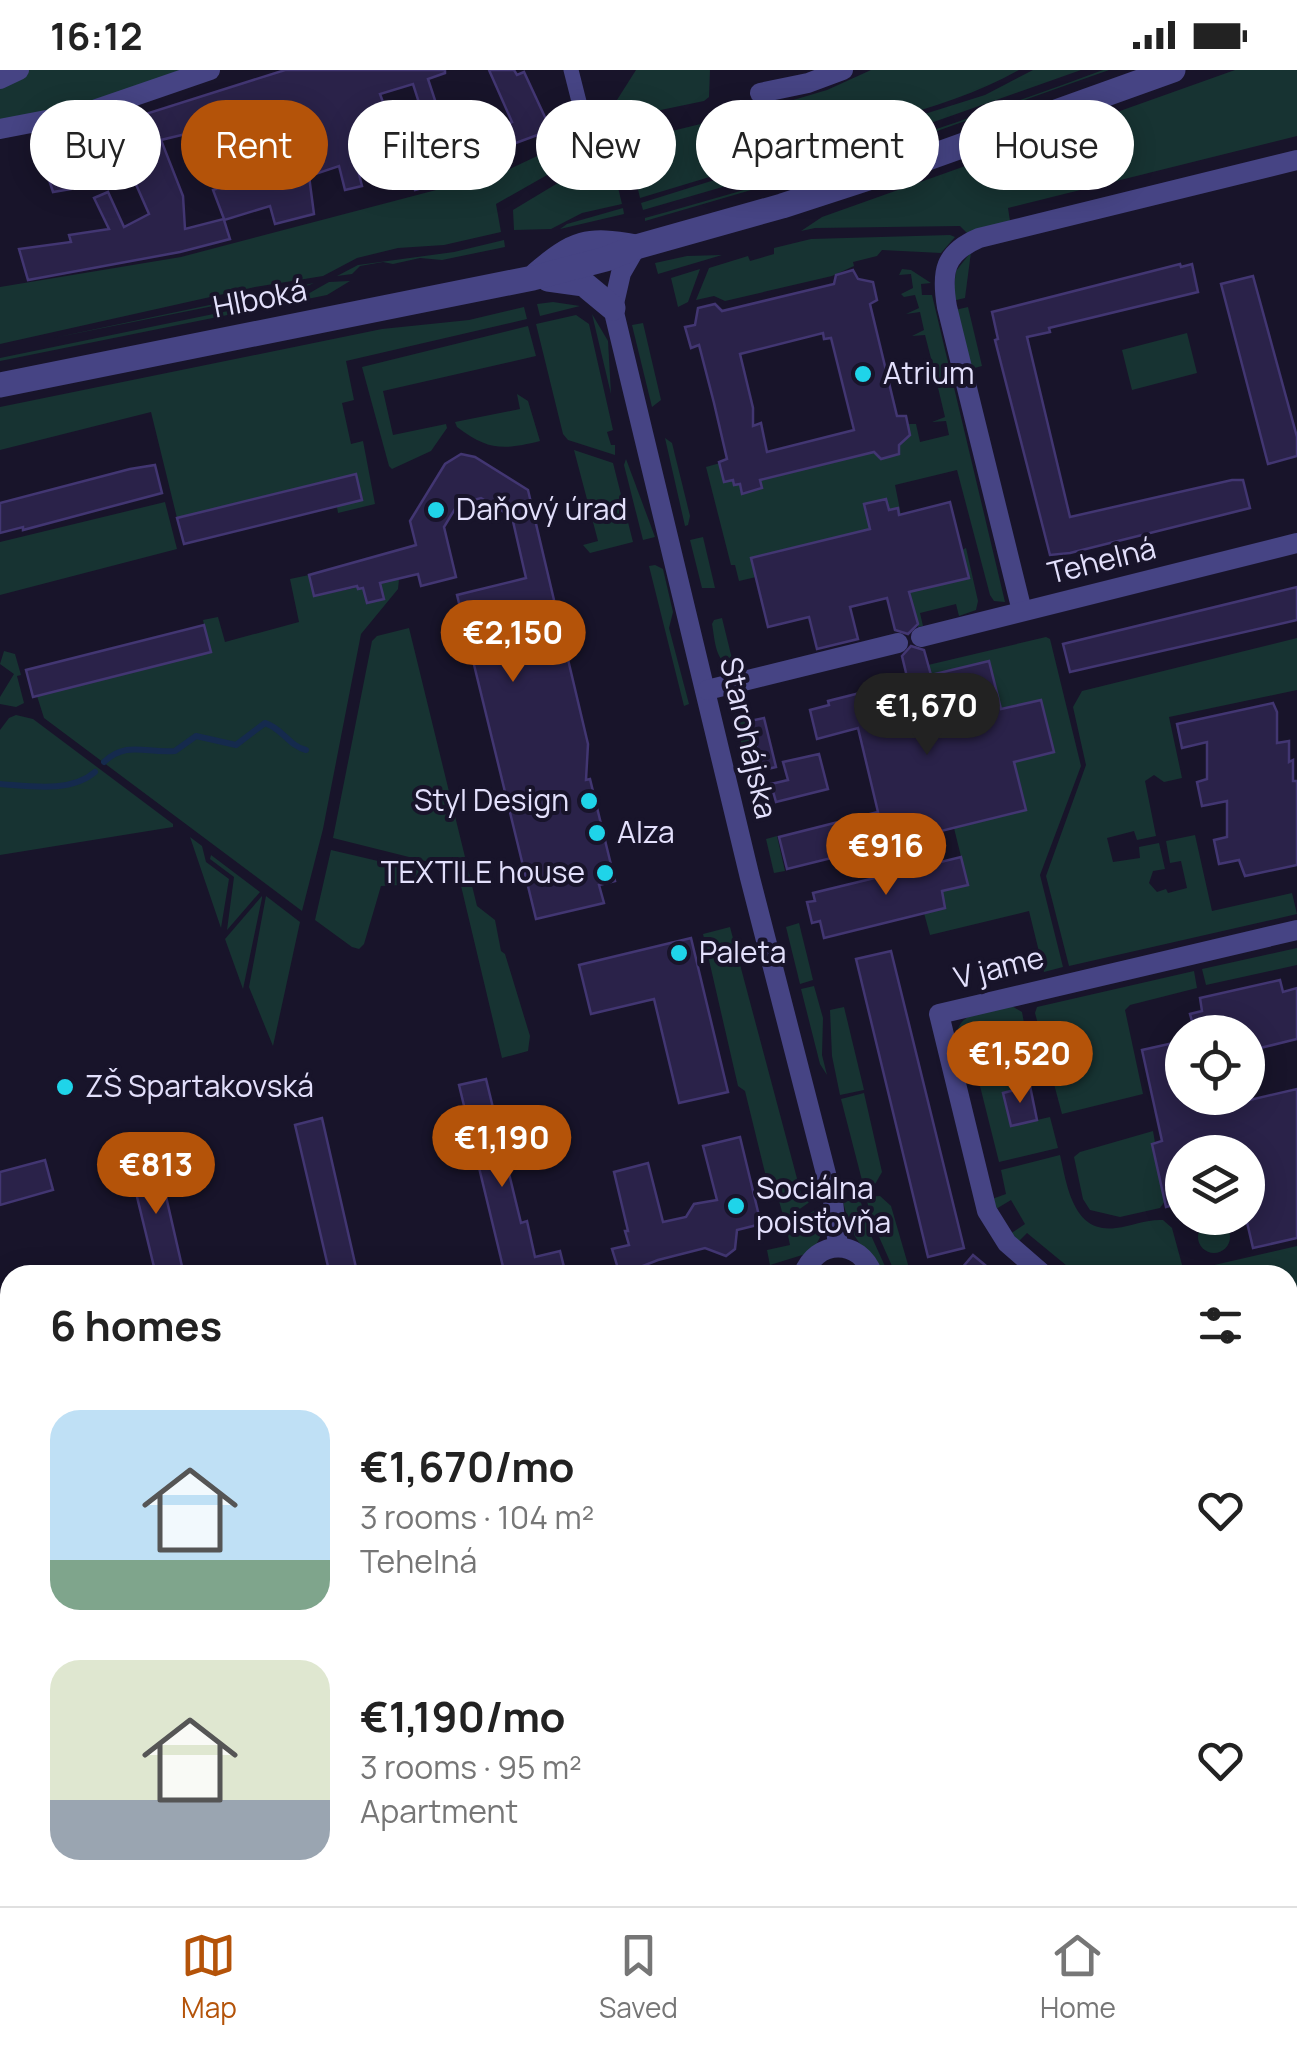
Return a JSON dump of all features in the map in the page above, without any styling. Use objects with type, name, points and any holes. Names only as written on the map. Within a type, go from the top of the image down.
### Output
[{"type":"street","points":[[0,80],[18,70]]},
{"type":"street","points":[[0,129],[88,112],[210,70]]},
{"type":"street","points":[[571,70],[579,100]]},
{"type":"street","points":[[760,93],[808,84],[843,70]]},
{"type":"street","name":"Hlboká","points":[[604,299],[601,273],[636,247],[911,164],[1173,70]]},
{"type":"street","points":[[1022,612],[947,307],[942,282],[946,266],[956,251],[979,238],[1297,160]]},
{"type":"street","name":"Hlboká","points":[[533,278],[566,250],[602,240],[636,247]]},
{"type":"street","name":"Hlboká","points":[[0,386],[533,278],[574,281],[604,299]]},
{"type":"street","name":"Starohájska","points":[[604,299],[707,690],[750,878],[833,1201],[838,1246]]},
{"type":"street","name":"Tehelná","points":[[921,637],[1297,543]]},
{"type":"street","points":[[707,690],[898,643]]},
{"type":"street","name":"V jame","points":[[1033,1265],[1004,1240],[988,1211],[939,1014],[1297,930]]},
{"type":"street","points":[[807,1265],[818,1252],[838,1246],[858,1253],[869,1265]]},
{"type":"green space","points":[[19,70],[209,70],[103,100],[30,100],[30,121],[0,129],[0,79]]},
{"type":"green space","points":[[636,70],[710,70],[709,97],[705,100],[676,107],[676,100],[617,100]]},
{"type":"green space","points":[[871,70],[1019,70],[939,104],[939,100],[793,100]]},
{"type":"green space","points":[[1033,70],[1081,70],[996,100],[969,100]]},
{"type":"green space","points":[[1103,70],[1109,70],[1024,100],[1020,100]]},
{"type":"green space","points":[[1235,70],[1297,70],[1297,136],[1134,177],[1134,106]]},
{"type":"green space","points":[[959,103],[959,113],[939,120],[939,109]]},
{"type":"green space","points":[[696,125],[696,181],[676,187],[676,130]]},
{"type":"green space","points":[[536,157],[536,181],[496,204],[501,232],[444,245],[398,248],[357,258],[323,276],[255,287],[0,344],[0,287],[181,257],[436,190],[516,190],[516,166]]},
{"type":"green space","points":[[959,168],[959,190],[1080,190],[1008,208],[1010,221],[967,233],[960,226],[801,231],[822,217],[898,190],[939,190],[939,175]]},
{"type":"green space","points":[[696,186],[696,190],[712,190],[643,210],[641,203]]},
{"type":"green space","points":[[546,190],[619,190],[622,204],[582,213],[551,229],[514,230],[513,210]]},
{"type":"green space","points":[[638,190],[666,190],[640,198]]},
{"type":"green space","points":[[743,190],[751,190],[645,221]]},
{"type":"green space","points":[[623,208],[624,214],[560,229],[567,224]]},
{"type":"green space","points":[[955,237],[941,253],[882,250],[877,256],[853,262],[854,266],[832,276],[725,301],[714,296],[696,300],[709,268],[748,256],[750,261],[774,254],[774,248],[811,239]]},
{"type":"green space","points":[[504,240],[505,247],[442,260],[383,262],[337,276],[358,265],[454,252]]},
{"type":"green space","points":[[971,252],[965,298],[952,301],[956,271]]},
{"type":"green space","points":[[722,255],[658,274],[655,263],[687,256]]},
{"type":"green space","points":[[700,269],[688,302],[678,307],[671,278]]},
{"type":"green space","points":[[902,269],[911,270],[931,283],[921,284],[922,295],[932,295],[1005,602],[994,601],[990,595],[957,470],[895,485],[901,515],[897,508],[891,517],[886,499],[864,504],[871,529],[752,558],[756,577],[739,581],[735,565],[731,565],[706,467],[720,463],[724,481],[740,484],[743,493],[761,489],[760,480],[878,451],[883,458],[897,455],[897,445],[910,435],[908,424],[916,424],[920,442],[949,435],[946,421],[932,422],[945,417],[935,375],[921,376],[934,370],[925,335],[912,336],[924,330],[920,312],[906,314],[919,308],[915,295],[901,294],[913,288],[911,274],[899,275]]},
{"type":"green space","points":[[350,281],[327,295],[0,361],[306,295],[329,282]]},
{"type":"green space","points":[[314,283],[299,289],[53,338]]},
{"type":"green space","points":[[537,304],[580,306],[540,316]]},
{"type":"green space","points":[[524,307],[527,319],[346,361],[354,400],[342,403],[351,444],[363,441],[375,504],[338,513],[337,507],[362,500],[356,474],[177,518],[151,412],[0,450],[0,407],[382,329],[469,320]]},
{"type":"green space","points":[[968,307],[982,366],[971,369],[955,310]]},
{"type":"green space","points":[[592,314],[608,341],[611,394]]},
{"type":"green space","points":[[576,315],[589,324],[613,430],[607,432],[611,445],[615,445],[615,455],[568,440],[563,434],[536,324]]},
{"type":"green space","points":[[643,323],[661,400],[652,407],[632,325]]},
{"type":"green space","points":[[528,326],[536,356],[383,391],[393,435],[446,424],[447,428],[431,451],[392,469],[362,367]]},
{"type":"green space","points":[[1187,333],[1197,373],[1132,390],[1122,350]]},
{"type":"green space","points":[[517,394],[528,401],[540,441],[497,446],[478,441],[457,427],[455,422],[520,409]]},
{"type":"green space","points":[[665,438],[672,443],[690,516],[685,526]]},
{"type":"green space","points":[[574,450],[613,463],[633,542],[590,553],[583,545],[598,541]]},
{"type":"green space","points":[[626,459],[655,537],[643,540],[624,465]]},
{"type":"green space","points":[[165,502],[177,549],[0,595],[0,542]]},
{"type":"green space","points":[[703,537],[715,588],[702,588],[690,540]]},
{"type":"green space","points":[[966,548],[978,601],[976,610],[959,616],[956,604],[920,613],[923,626],[918,627],[909,592],[968,578],[962,550]]},
{"type":"green space","points":[[649,566],[663,569],[673,612],[669,628],[689,704],[684,706]]},
{"type":"green space","points":[[309,575],[315,596],[399,579],[398,589],[361,634],[323,829],[302,911],[44,718],[37,696],[210,652],[203,620],[218,617],[225,642],[299,622],[290,579]]},
{"type":"green space","points":[[722,618],[734,667],[723,661],[715,644],[712,624]]},
{"type":"green space","points":[[409,628],[477,906],[495,920],[501,951],[530,1036],[528,1051],[502,1058],[457,869],[333,838],[372,641],[377,636]]},
{"type":"green space","points":[[1297,638],[1297,690],[1169,717],[1182,778],[1164,782],[1154,775],[1145,781],[1156,836],[1137,840],[1134,831],[1107,838],[1113,862],[1140,858],[1139,847],[1159,843],[1165,869],[1153,871],[1149,883],[1157,892],[1166,889],[1168,893],[1187,888],[1181,861],[1170,863],[1166,841],[1195,835],[1212,911],[1292,893],[1297,914],[1069,966],[1046,876],[1086,765],[1073,707],[1082,691]]},
{"type":"green space","points":[[1050,639],[1081,766],[1040,875],[1063,967],[1044,972],[1029,911],[930,935],[924,913],[945,908],[942,891],[968,885],[954,828],[1026,810],[1018,778],[979,787],[975,772],[1054,752],[1041,700],[962,719],[958,704],[997,694],[989,661],[931,675],[928,665]]},
{"type":"green space","points":[[4,651],[15,654],[21,675],[17,676],[24,703],[16,707],[0,704],[14,674],[0,664]]},
{"type":"green space","points":[[745,710],[756,755],[744,754],[734,714]]},
{"type":"green space","points":[[16,715],[33,719],[173,827],[0,855],[0,730]]},
{"type":"green space","points":[[777,836],[785,871],[774,873],[766,839]]},
{"type":"green space","points":[[190,837],[202,846],[206,862],[229,879],[221,928]]},
{"type":"green space","points":[[331,850],[425,872],[420,884],[381,886],[364,944],[359,949],[315,920]]},
{"type":"green space","points":[[211,855],[260,892],[227,930],[234,877],[210,859]]},
{"type":"green space","points":[[266,896],[300,922],[273,1046],[249,987]]},
{"type":"green space","points":[[262,898],[243,989],[225,939]]},
{"type":"green space","points":[[799,923],[813,980],[800,984],[786,927]]},
{"type":"green space","points":[[730,927],[803,1201],[817,1197],[788,1217],[783,1215],[775,1187],[768,1185],[745,1091],[738,1086],[703,934]]},
{"type":"green space","points":[[1297,948],[1297,965],[1206,985],[1202,969]]},
{"type":"green space","points":[[1194,971],[1197,988],[1130,1005],[1125,1010],[1143,1094],[1062,1114],[1035,1013],[1037,1007]]},
{"type":"green space","points":[[814,986],[823,1018],[822,1055],[827,1075],[820,1064],[801,989]]},
{"type":"green space","points":[[1010,1005],[1022,1012],[1026,1034],[988,1047],[992,1064],[1029,1056],[1038,1073],[1034,1084],[1003,1093],[1011,1126],[1050,1117],[1058,1148],[999,1162],[971,1050],[958,1053],[956,1039],[962,1022],[969,1017]]},
{"type":"green space","points":[[844,1007],[864,1090],[840,1095],[832,1056],[830,1010]]},
{"type":"green space","points":[[864,1093],[882,1172],[874,1186],[864,1188],[841,1099]]},
{"type":"green space","points":[[1153,1131],[1165,1201],[1160,1208],[1120,1217],[1090,1210],[1083,1199],[1074,1157]]},
{"type":"green space","points":[[1060,1155],[1069,1193],[1081,1215],[1102,1228],[1163,1220],[1165,1235],[1174,1235],[1182,1265],[1066,1265],[1027,1233],[1018,1242],[1010,1234],[1025,1224],[1011,1200],[996,1209],[992,1199],[1006,1194],[1001,1170]]},
{"type":"green space","points":[[880,1196],[891,1206],[908,1265],[892,1265],[866,1197]]},
{"type":"green space","points":[[860,1199],[884,1265],[875,1265],[858,1241],[843,1202]]},
{"type":"green space","points":[[821,1207],[824,1230],[812,1252],[770,1265],[767,1250],[790,1245],[786,1226]]},
{"type":"green space","points":[[1198,1235],[1230,1235],[1225,1248],[1214,1253],[1203,1248],[1198,1237]]},
{"type":"green space","points":[[1297,1246],[1297,1265],[1214,1265]]},
{"type":"building","points":[[285,70],[445,70],[428,79],[435,100],[418,100],[413,84],[380,94],[382,100],[348,100],[348,189],[345,190],[339,166],[328,170],[328,100],[190,100]]},
{"type":"building","points":[[489,70],[514,70],[517,75],[524,72],[537,100],[536,136],[516,143],[516,100],[502,100]]},
{"type":"building","points":[[181,103],[181,135],[161,140],[161,109]]},
{"type":"building","points":[[161,140],[183,196],[185,229],[224,219],[213,190],[311,190],[314,214],[275,224],[270,206],[224,220],[230,239],[28,280],[19,249],[71,242],[69,235],[109,229],[94,198],[108,192],[124,227],[149,214],[138,190],[161,190]]},
{"type":"building","points":[[1192,264],[1198,292],[1049,328],[1050,332],[1027,337],[1070,517],[1232,480],[1243,480],[1250,508],[1050,555],[995,340],[998,339],[992,312]]},
{"type":"building","name":"Atrium","points":[[853,270],[858,279],[873,282],[877,300],[870,304],[897,416],[906,416],[910,435],[899,445],[899,454],[881,459],[874,452],[760,480],[762,488],[742,494],[740,484],[734,485],[733,480],[724,482],[719,462],[727,459],[714,403],[699,345],[691,348],[685,327],[695,325],[698,308],[715,304],[722,311],[834,284],[836,275]],"holes":[[[823,333],[824,339],[831,338],[854,430],[767,452],[761,423],[753,426],[753,408],[740,354]]]},
{"type":"building","points":[[1253,276],[1297,437],[1297,456],[1268,464],[1221,284]]},
{"type":"building","points":[[461,454],[475,457],[528,490],[588,744],[586,780],[590,779],[615,881],[599,885],[604,903],[536,919],[457,595],[526,578],[512,517],[481,498],[458,504],[444,527],[456,577],[421,586],[418,574],[380,583],[384,599],[367,603],[363,588],[357,586],[314,596],[309,575],[416,545],[410,521],[445,464]]},
{"type":"building","points":[[155,465],[162,493],[0,533],[0,503]]},
{"type":"building","points":[[356,474],[362,500],[184,544],[177,518]]},
{"type":"building","points":[[886,499],[889,510],[898,508],[899,515],[950,502],[969,578],[909,592],[918,624],[908,634],[895,630],[887,598],[850,607],[858,639],[817,649],[809,617],[768,627],[751,558],[870,529],[864,504]]},
{"type":"building","points":[[1297,587],[1297,620],[1070,672],[1063,644]]},
{"type":"building","points":[[204,625],[211,652],[33,697],[26,670]]},
{"type":"building","points":[[911,646],[924,650],[931,675],[989,661],[1001,709],[1041,700],[1054,752],[1014,762],[1026,810],[787,869],[779,837],[878,812],[858,728],[817,739],[810,710],[829,705],[828,701],[908,681],[902,656]]},
{"type":"building","points":[[1273,703],[1277,712],[1277,743],[1289,741],[1289,762],[1293,760],[1293,781],[1297,781],[1297,865],[1245,876],[1239,860],[1219,864],[1214,840],[1227,837],[1227,801],[1202,806],[1197,782],[1207,779],[1207,742],[1182,748],[1177,724]]},
{"type":"building","points":[[764,718],[776,767],[763,770],[750,721]]},
{"type":"building","points":[[819,754],[828,789],[776,802],[771,784],[788,780],[783,762]]},
{"type":"building","points":[[961,857],[968,885],[942,891],[945,908],[824,938],[820,921],[812,923],[807,902],[815,901],[813,893]]},
{"type":"building","points":[[691,938],[728,1092],[679,1103],[654,999],[591,1014],[579,965]]},
{"type":"building","points":[[891,951],[964,1248],[928,1257],[856,959]]},
{"type":"building","points":[[1280,980],[1283,992],[1297,988],[1297,1039],[1265,1047],[1265,1015],[1190,1015],[1202,1011],[1200,998]]},
{"type":"building","points":[[1014,1040],[1019,1058],[992,1065],[988,1047]]},
{"type":"building","points":[[1165,1045],[1165,1115],[1265,1115],[1265,1096],[1297,1089],[1297,1238],[1253,1248],[1250,1235],[1265,1235],[1265,1135],[1165,1135],[1165,1202],[1152,1144],[1162,1141],[1142,1050]]},
{"type":"building","points":[[486,1079],[521,1223],[527,1221],[535,1257],[560,1251],[564,1265],[503,1265],[459,1085]]},
{"type":"building","points":[[1030,1086],[1037,1120],[1011,1126],[1003,1093]]},
{"type":"building","points":[[322,1118],[356,1265],[328,1265],[295,1125]]},
{"type":"building","name":"Sociálna poisťovňa","points":[[740,1137],[761,1224],[737,1230],[735,1249],[726,1256],[705,1248],[645,1265],[617,1265],[612,1249],[629,1245],[614,1172],[648,1163],[663,1222],[686,1217],[694,1204],[717,1200],[703,1146]]},
{"type":"building","points":[[156,1157],[182,1265],[154,1265],[129,1164]]},
{"type":"building","name":"ZŠ Spartakovská","points":[[45,1160],[53,1190],[0,1205],[0,1172]]},
{"type":"building","points":[[973,1255],[985,1265],[964,1265]]},
{"type":"waterway","points":[[104,762],[121,751],[175,751],[196,736],[236,745],[265,723],[306,750]]},
{"type":"waterway","points":[[0,784],[62,786],[95,772]]},
{"type":"place","name":"Atrium","points":[[863,374]]},
{"type":"place","name":"Daňový úrad","points":[[436,510]]},
{"type":"place","name":"Styl Design","points":[[589,801]]},
{"type":"place","name":"Alza","points":[[597,833]]},
{"type":"place","name":"TEXTILE house","points":[[605,873]]},
{"type":"place","name":"Paleta","points":[[679,953]]},
{"type":"place","name":"ZŠ Spartakovská","points":[[65,1087]]},
{"type":"place","name":"Sociálna poisťovňa","points":[[736,1206]]}]
